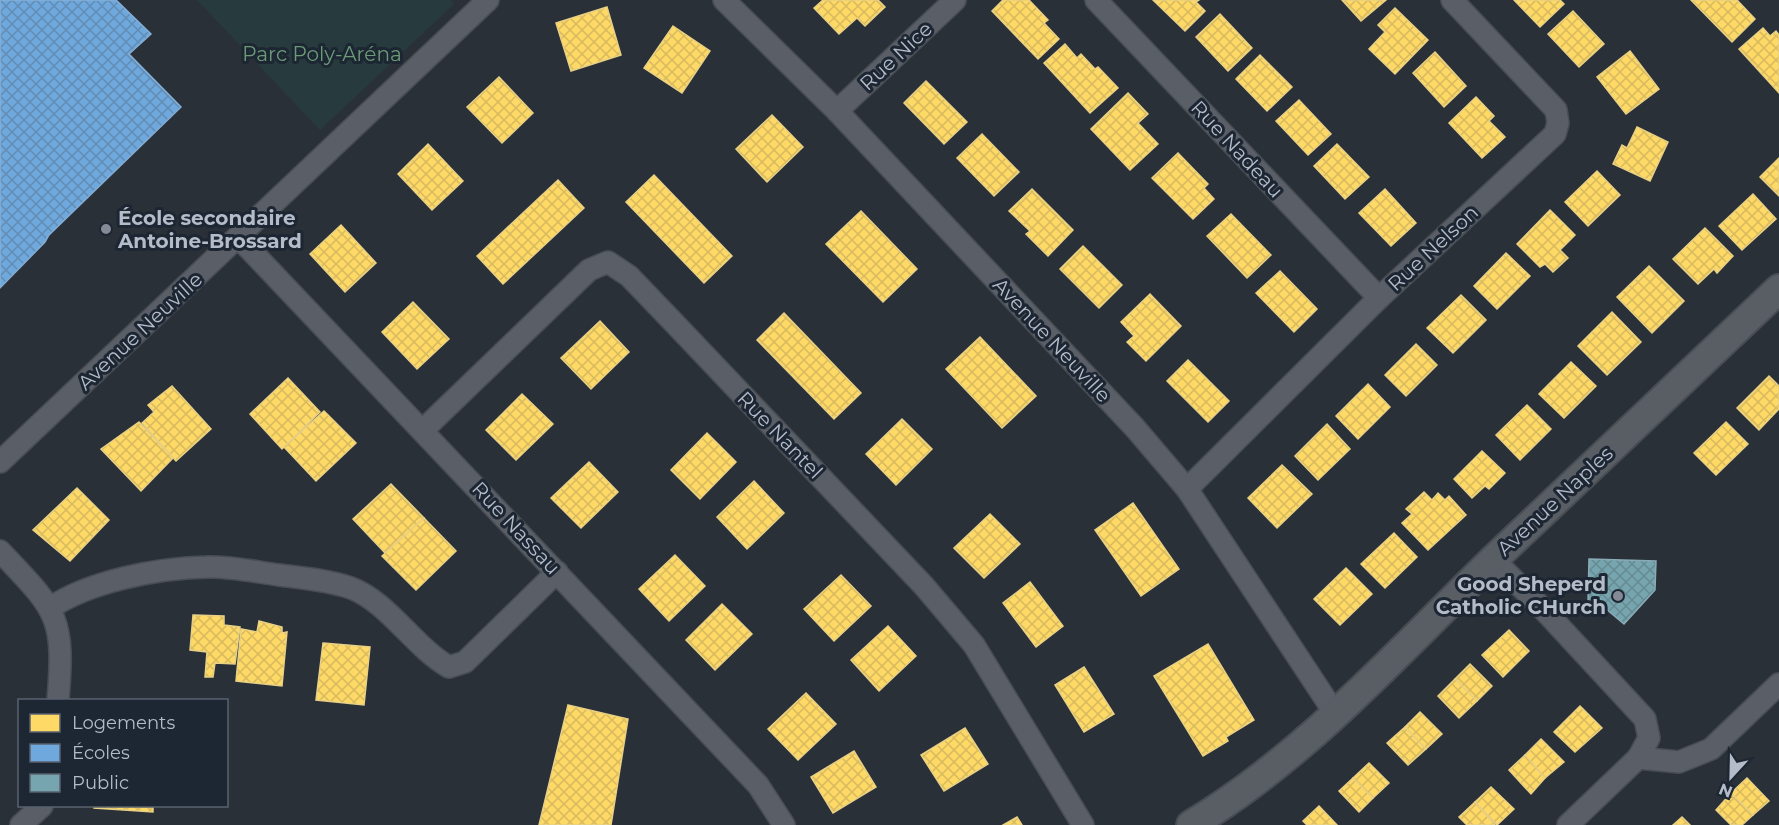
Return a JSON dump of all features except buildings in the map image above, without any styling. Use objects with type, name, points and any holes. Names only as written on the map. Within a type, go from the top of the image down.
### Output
[{"type":"street","name":"Avenue Neuville","points":[[0,462],[488,0]]},
{"type":"street","name":"Avenue Neuville","points":[[724,0],[837,111],[1135,428],[1187,489],[1336,716]]},
{"type":"street","name":"Rue Nice","points":[[837,111],[955,0]]},
{"type":"street","name":"Rue Nadeau","points":[[1096,0],[1379,298]]},
{"type":"street","name":"Rue Nelson","points":[[1187,489],[1379,298],[1555,134],[1558,123],[1556,110],[1452,0]]},
{"type":"street","name":"Rue Nassau","points":[[239,238],[758,785],[784,825]]},
{"type":"street","name":"Rue Nantel","points":[[423,430],[589,270],[608,262],[629,276],[677,326],[924,586],[967,636],[1083,825]]},
{"type":"street","name":"Avenue Naples","points":[[1191,825],[1216,810],[1336,716],[1494,560],[1779,289]]},
{"type":"street","points":[[0,551],[36,590],[56,620],[61,649],[58,699]]},
{"type":"street","points":[[1494,560],[1552,618],[1645,719],[1649,738],[1638,758],[1568,825]]},
{"type":"street","points":[[50,608],[71,597],[113,581],[171,569],[209,566],[311,579],[351,588],[374,602],[434,658],[449,667],[465,662],[557,572]]},
{"type":"street","points":[[1638,758],[1679,762],[1711,749],[1779,684]]},
{"type":"street","points":[[21,825],[41,807]]},
{"type":"green space","name":"Parc Poly-Aréna","points":[[197,0],[451,0],[454,4],[320,130]]},
{"type":"place","name":"École secondaire Antoine-Brossard","points":[[106,229]]},
{"type":"place","name":"Good Sheperd Catholic CHurch","points":[[1618,596]]}]
